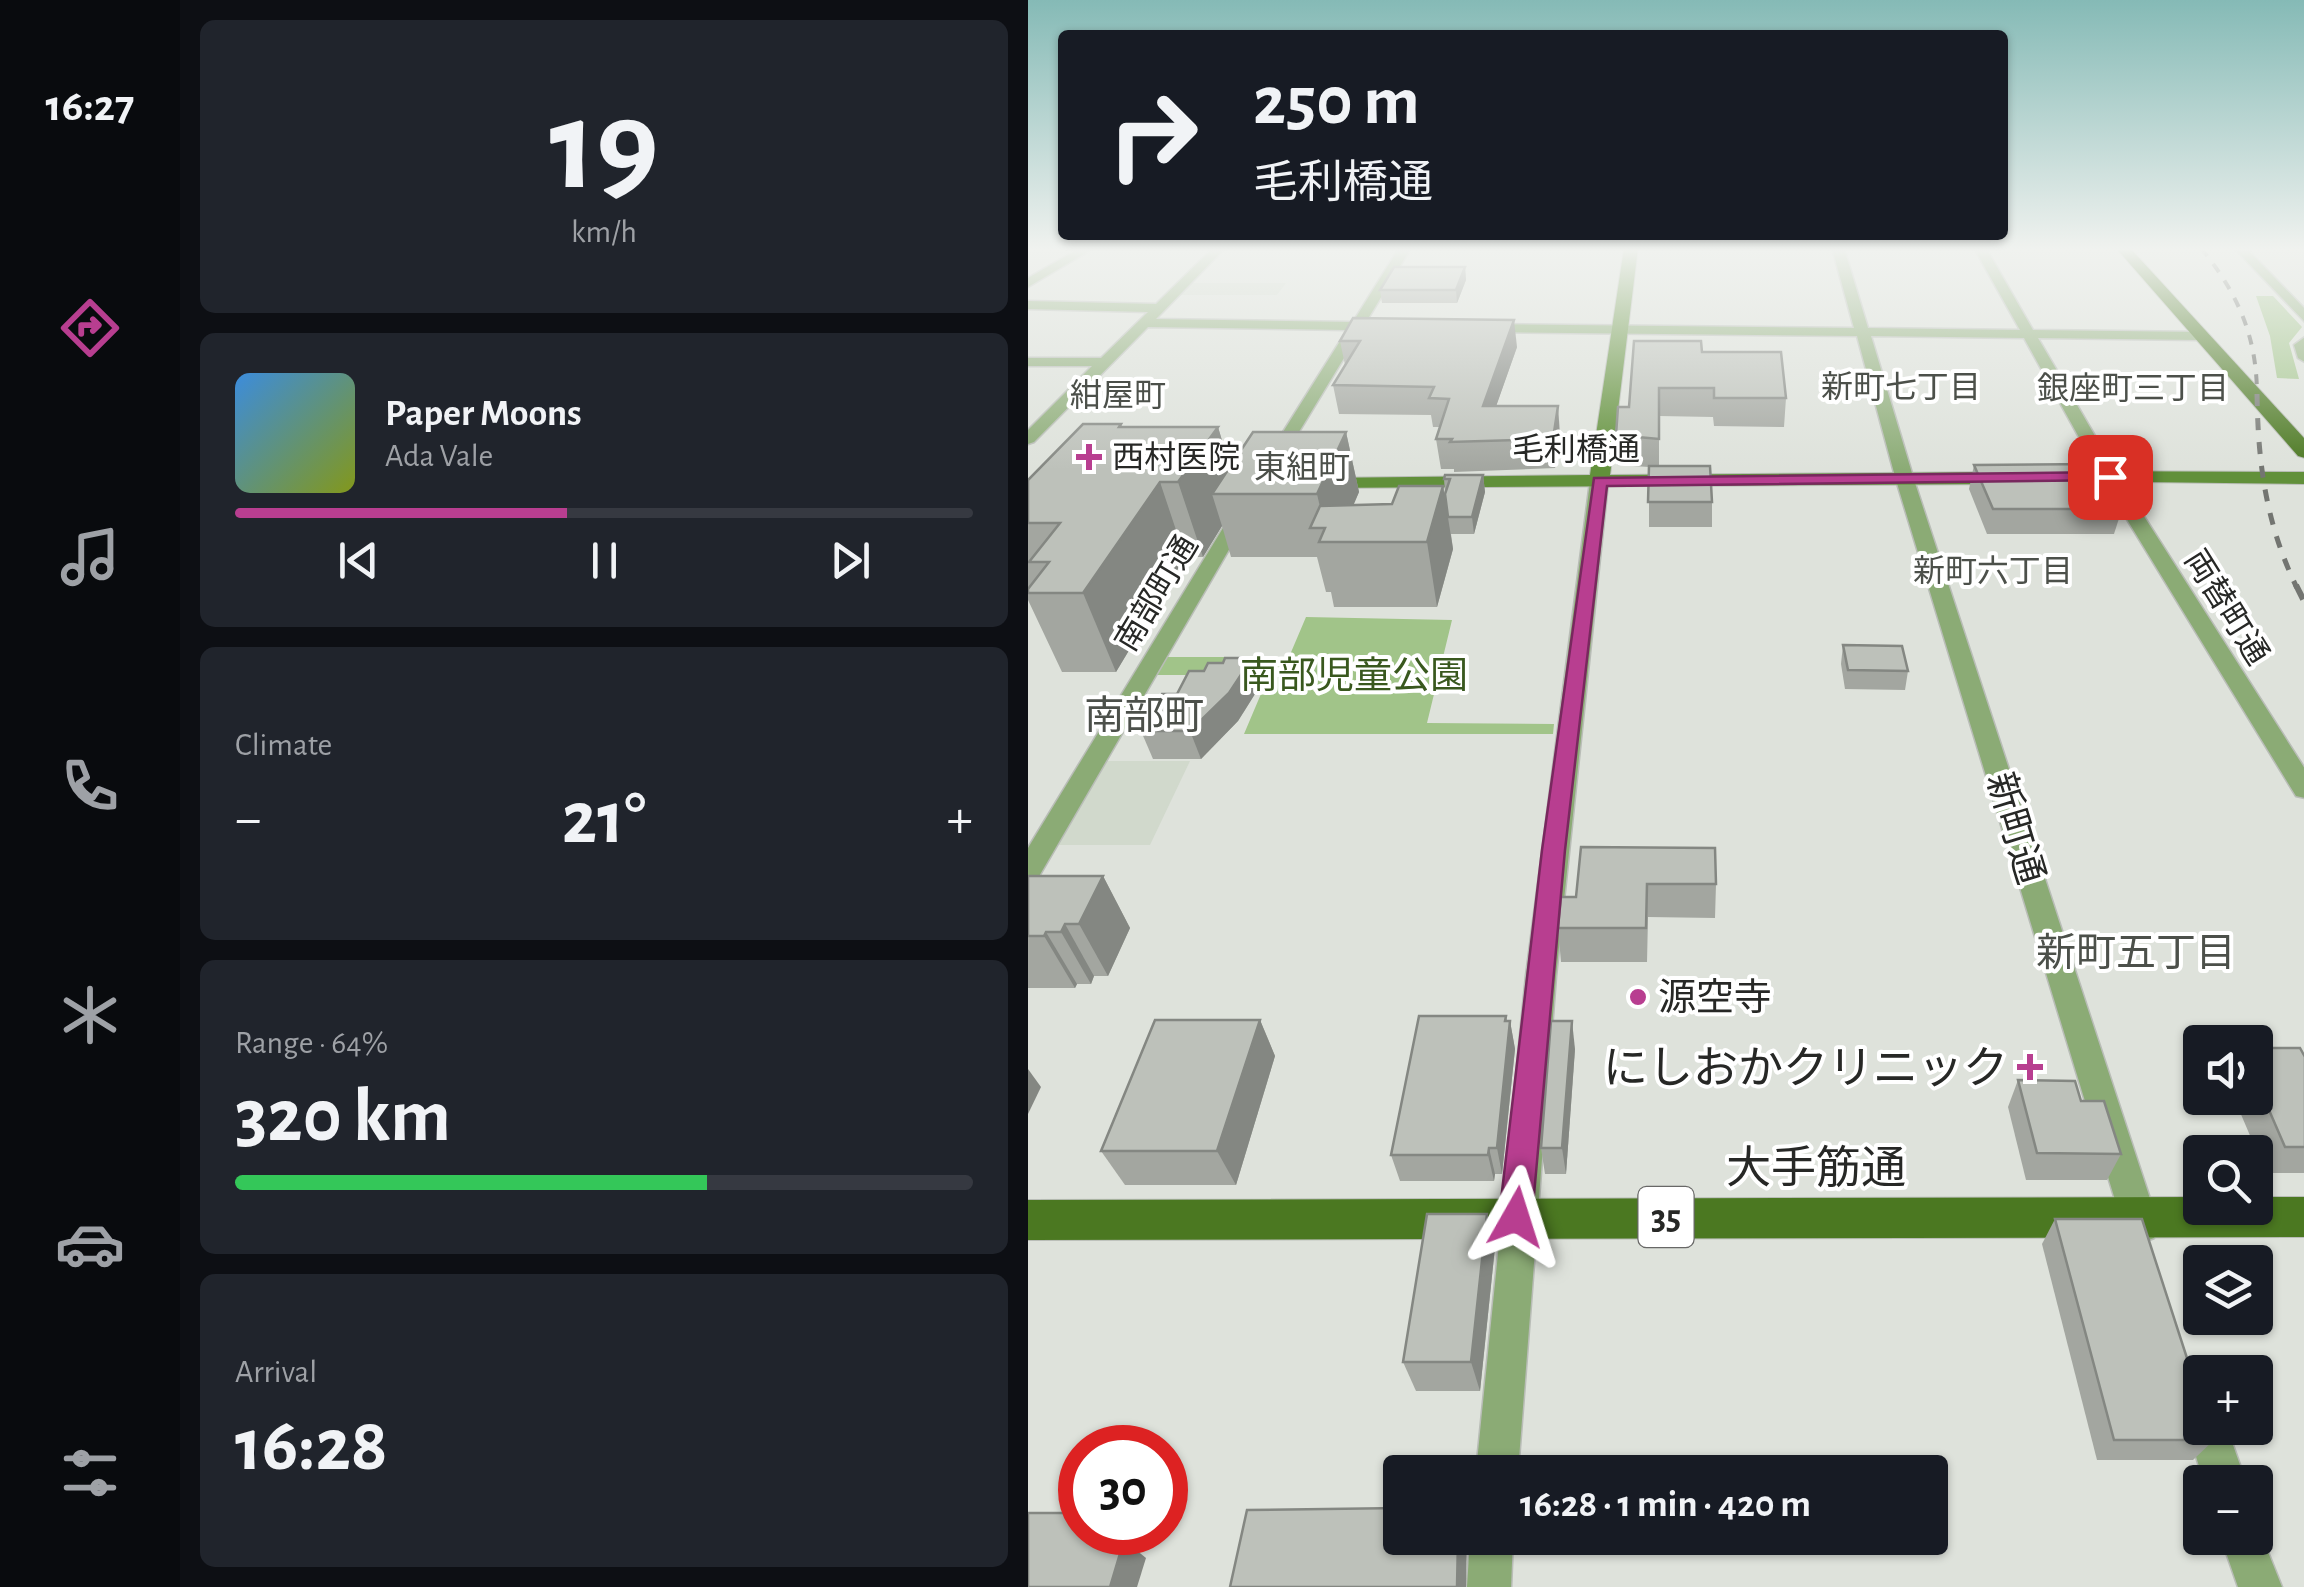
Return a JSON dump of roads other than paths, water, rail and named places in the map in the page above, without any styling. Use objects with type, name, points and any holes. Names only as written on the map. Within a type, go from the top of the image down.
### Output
[{"type":"main road","points":[[2188,322],[2304,452]]},
{"type":"main road","name":"大手筋通","points":[[1028,1220],[2304,1217]]},
{"type":"street","name":"南部町通","points":[[1028,871],[1359,322]]},
{"type":"street","points":[[1497,1455],[1516,1217],[1554,850],[1623,322]]},
{"type":"street","name":"新町通","points":[[1859,322],[1904,480],[1923,527],[2152,1259]]},
{"type":"street","name":"両替町通","points":[[2024,322],[2110,477],[2304,790]]},
{"type":"street","points":[[1028,440],[1144,323],[1393,326]]},
{"type":"street","points":[[1466,328],[2200,336]]},
{"type":"street","points":[[2304,341],[2304,358]]},
{"type":"street","points":[[1028,362],[1106,362]]},
{"type":"street","name":"毛利橋通","points":[[1298,484],[2304,478]]},
{"type":"street","points":[[1489,1587],[1491,1555]]},
{"type":"street","points":[[2249,1555],[2260,1587]]},
{"type":"railway","points":[[2245,322],[2257,396]]},
{"type":"railway","points":[[2257,394],[2266,493],[2278,541],[2297,588]]},
{"type":"railway","points":[[2296,585],[2305,603]]},
{"type":"place","name":"西村医院","points":[[1089,457]]},
{"type":"place","name":"源空寺","points":[[1638,997]]},
{"type":"place","name":"にしおかクリニック","points":[[2030,1067]]},
{"type":"district","name":"新町七丁目","points":[[1901,387]]},
{"type":"district","name":"銀座町三丁目","points":[[2133,388]]},
{"type":"district","name":"紺屋町","points":[[1118,395]]},
{"type":"district","name":"東組町","points":[[1302,467]]},
{"type":"district","name":"新町六丁目","points":[[1993,571]]},
{"type":"district","name":"南部町","points":[[1144,715]]},
{"type":"district","name":"新町五丁目","points":[[2136,952]]},
{"type":"park label","name":"南部児童公園","points":[[1354,675]]}]
